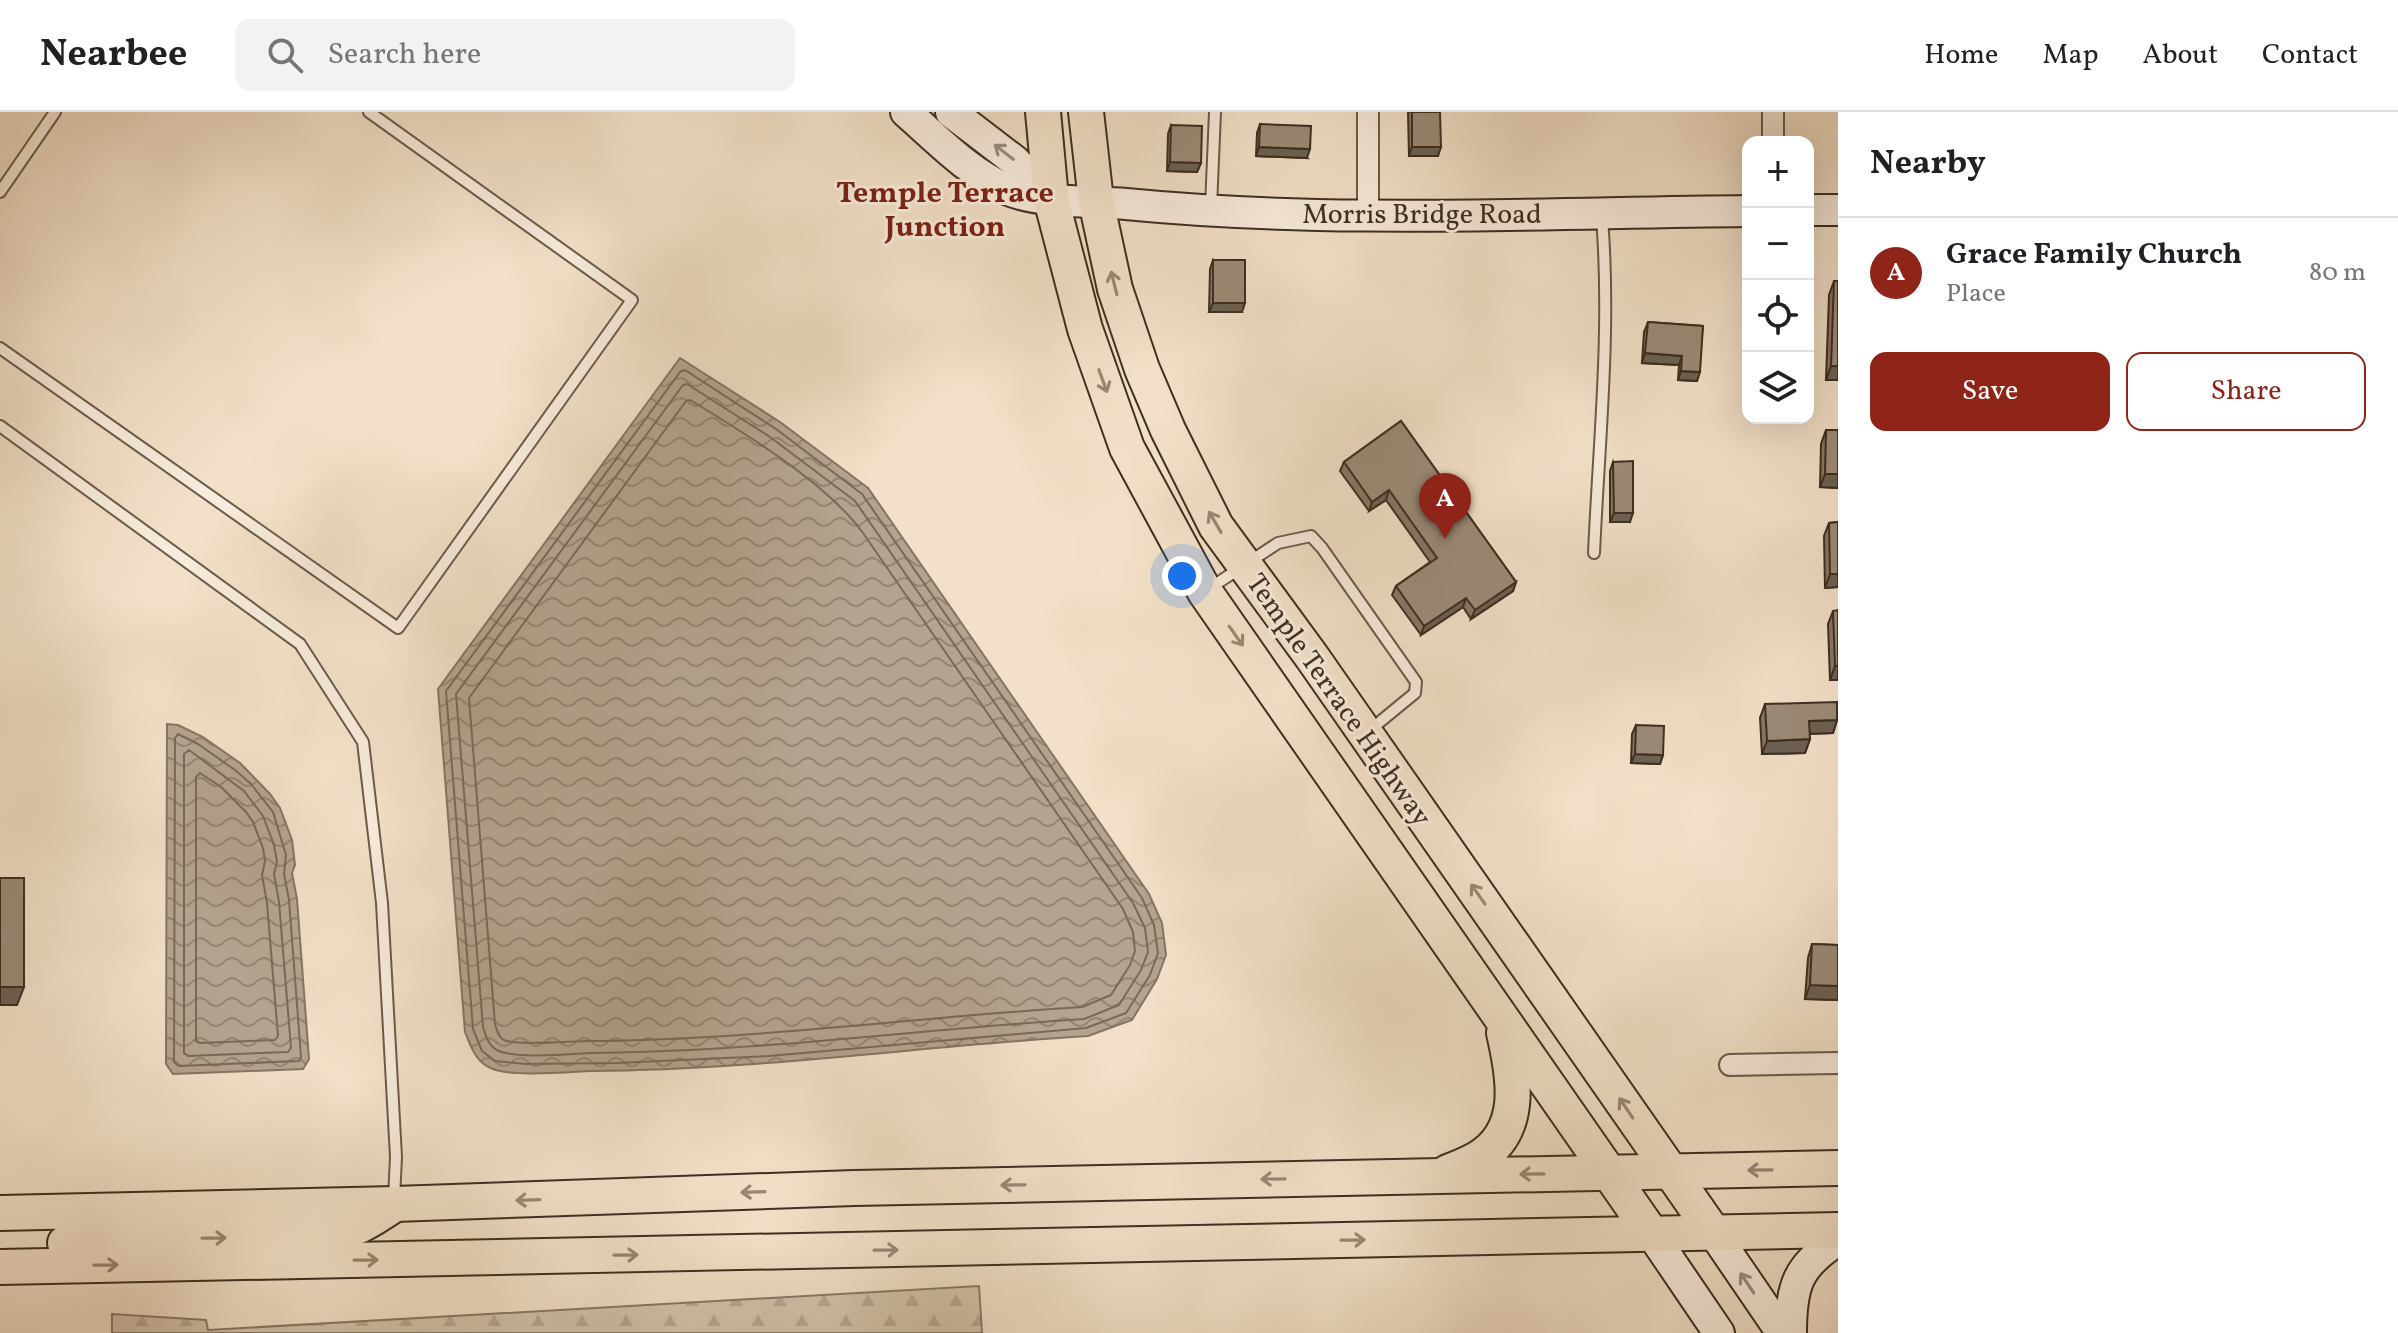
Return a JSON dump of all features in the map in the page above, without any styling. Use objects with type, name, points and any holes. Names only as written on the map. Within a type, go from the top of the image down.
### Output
[{"type":"main road","name":"Temple Terrace Highway","points":[[1043,112],[1051,199],[1085,329],[1127,448],[1205,592],[1651,1233]]},
{"type":"main road","name":"Temple Terrace Highway","points":[[1086,112],[1096,201],[1115,289],[1142,369],[1168,430],[1216,526],[1366,734],[1713,1232]]},
{"type":"main road","points":[[1440,1176],[1480,1158],[1500,1138],[1510,1116],[1514,1074],[1499,1014]]},
{"type":"main road","points":[[0,1213],[394,1204],[854,1188],[1838,1168]]},
{"type":"main road","points":[[1,1267],[44,1244],[346,1233],[366,1224],[394,1204]]},
{"type":"main road","points":[[1,1267],[1838,1230]]},
{"type":"street","name":"Morris Bridge Road","points":[[906,112],[964,163],[1008,190],[1051,199],[1211,213],[1368,215],[1742,211]]},
{"type":"street","points":[[951,112],[1015,161],[1051,199]]},
{"type":"street","points":[[1368,112],[1368,215]]},
{"type":"street","points":[[1773,112],[1773,136]]},
{"type":"street","points":[[1814,210],[1838,210]]},
{"type":"street","points":[[1730,1065],[1838,1063]]},
{"type":"street","points":[[1713,1232],[1782,1333]]},
{"type":"street","points":[[1651,1233],[1719,1333]]},
{"type":"street","points":[[1791,1333],[1791,1298],[1800,1274],[1820,1251],[1838,1240]]},
{"type":"lane","points":[[0,192],[55,112]]},
{"type":"lane","points":[[0,348],[398,628],[632,300],[369,112]]},
{"type":"lane","points":[[1211,213],[1215,112]]},
{"type":"lane","points":[[1594,553],[1606,361],[1606,274],[1601,212]]},
{"type":"lane","points":[[0,426],[300,644],[363,742],[382,903],[396,1157],[394,1204]]},
{"type":"lane","points":[[1205,592],[1278,543],[1311,536],[1416,682],[1415,693],[1366,734]]},
{"type":"green space","points":[[979,1286],[982,1333],[112,1333],[112,1314],[206,1320],[208,1330]]},
{"type":"water","points":[[680,358],[780,422],[868,488],[1149,894],[1162,923],[1166,955],[1157,979],[1132,1020],[1088,1036],[715,1067],[514,1073],[493,1069],[482,1063],[475,1054],[465,1032],[438,689]]},
{"type":"water","points":[[167,724],[178,725],[203,737],[240,763],[280,808],[292,840],[295,865],[292,873],[297,899],[309,1059],[303,1069],[173,1074],[166,1064]]},
{"type":"building","points":[[1412,112],[1440,112],[1441,147],[1412,147]]},
{"type":"building","points":[[1260,124],[1311,126],[1310,149],[1259,147]]},
{"type":"building","points":[[1171,125],[1202,126],[1201,163],[1170,162]]},
{"type":"building","points":[[1213,260],[1245,260],[1245,303],[1213,303]]},
{"type":"building","points":[[1834,281],[1838,281],[1838,366],[1831,366]]},
{"type":"building","points":[[1648,322],[1703,326],[1700,372],[1681,371],[1682,356],[1645,353]]},
{"type":"building","points":[[1401,421],[1516,582],[1475,610],[1466,598],[1424,626],[1396,586],[1437,558],[1389,490],[1372,502],[1344,462]]},
{"type":"building","points":[[1826,430],[1838,430],[1838,474],[1825,474]]},
{"type":"building","points":[[1633,461],[1633,513],[1614,513],[1613,462]]},
{"type":"building","points":[[1838,522],[1838,574],[1830,574],[1829,523]]},
{"type":"building","points":[[1838,610],[1838,666],[1835,666],[1833,611]]},
{"type":"building","points":[[1837,702],[1837,720],[1809,721],[1810,739],[1767,741],[1765,704]]},
{"type":"building","points":[[1636,725],[1664,726],[1663,755],[1635,754]]},
{"type":"building","points":[[0,878],[24,878],[24,987],[0,987]]},
{"type":"building","points":[[1812,944],[1838,945],[1838,986],[1810,985]]},
{"type":"place","name":"Grace Family Church","points":[[1445,539]]},
{"type":"district","name":"Temple Terrace Junction","points":[[945,209]]}]
